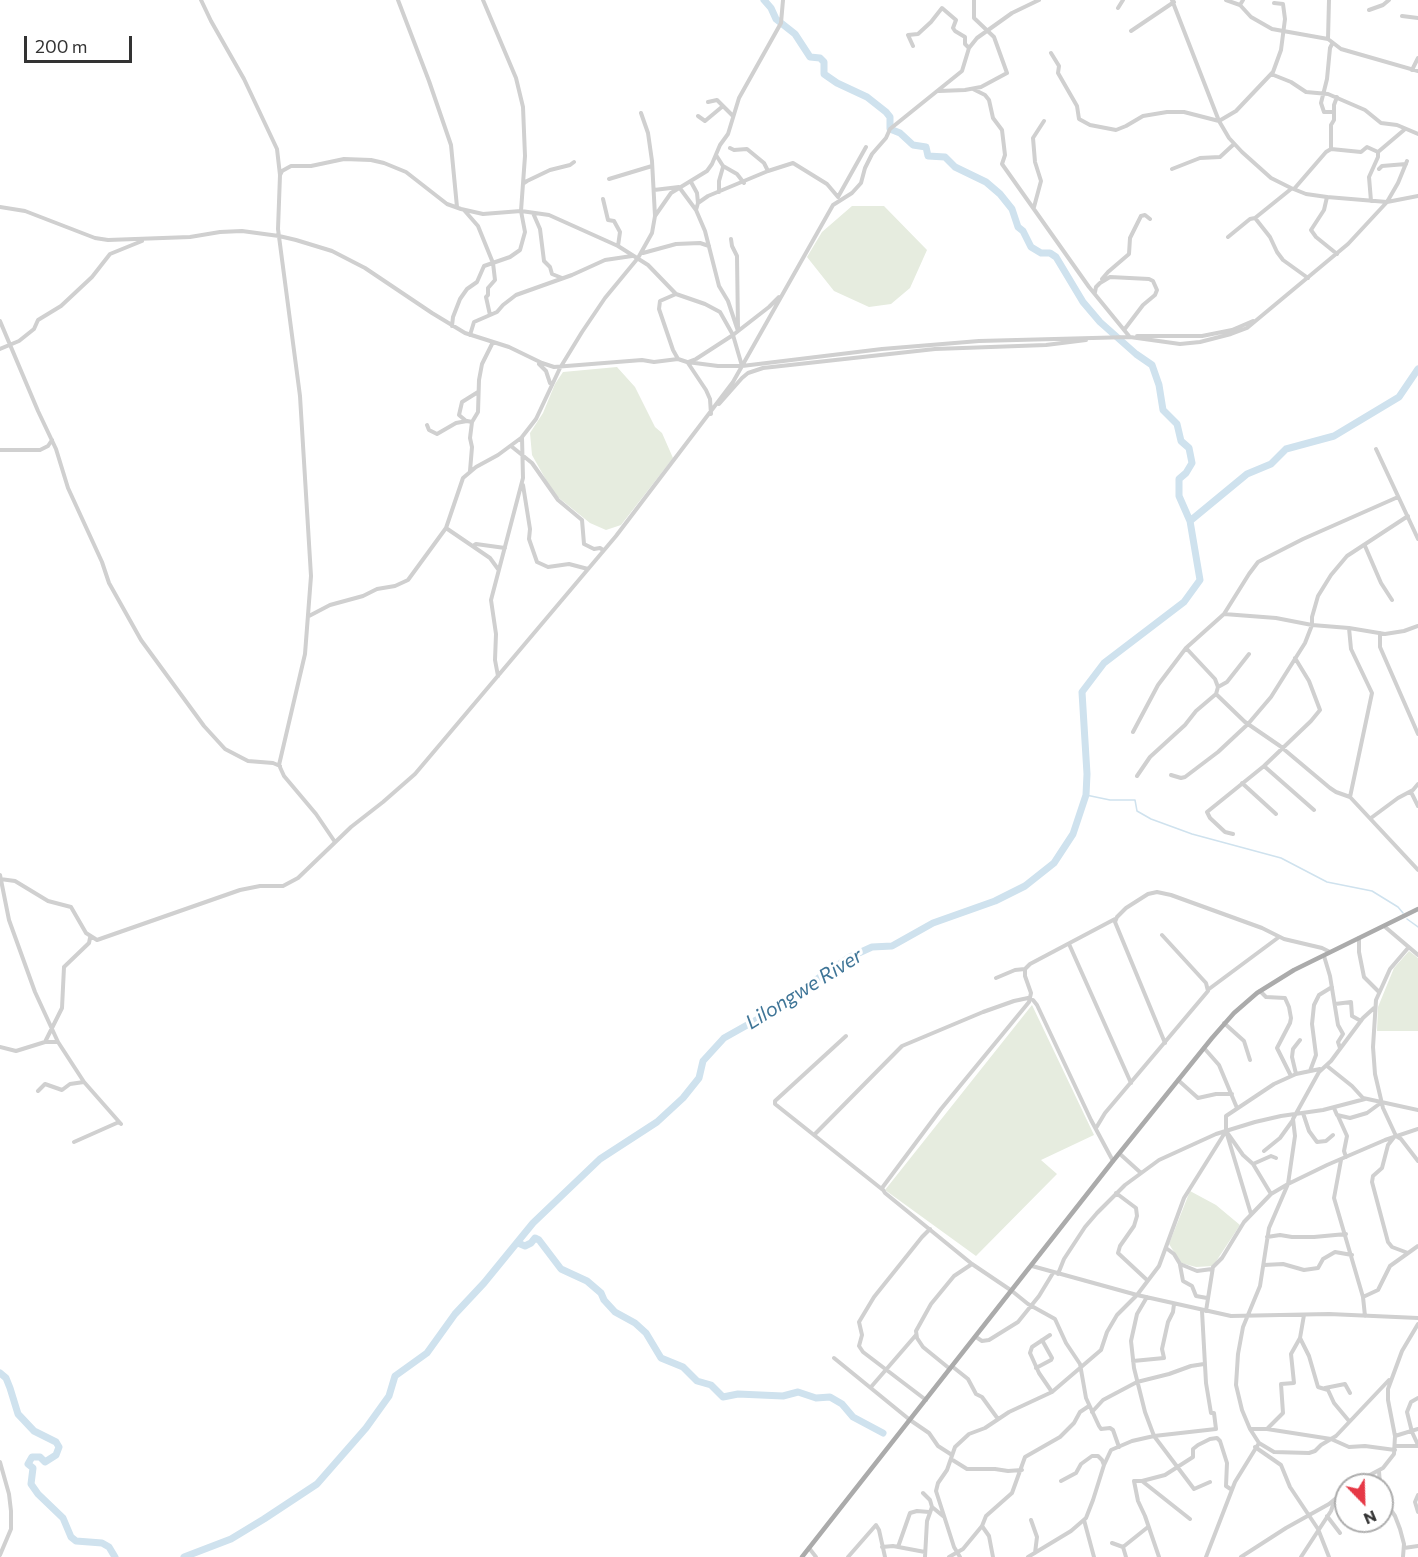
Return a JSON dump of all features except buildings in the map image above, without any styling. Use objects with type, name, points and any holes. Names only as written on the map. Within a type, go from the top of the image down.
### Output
[{"type":"main road","points":[[802,1557],[1224,1023],[1260,991],[1294,970],[1418,909]]},
{"type":"street","points":[[201,0],[275,141],[279,159],[279,236],[300,396],[311,576],[305,654],[280,766],[284,776],[335,842]]},
{"type":"street","points":[[398,0],[441,112],[451,145],[457,207]]},
{"type":"street","points":[[452,326],[460,299],[467,289],[477,282],[484,266],[520,250],[525,232],[521,211],[524,184],[523,106],[506,51],[490,20],[483,0]]},
{"type":"street","points":[[655,216],[671,193],[707,171],[728,134],[742,91],[781,23],[783,0]]},
{"type":"street","points":[[939,91],[973,89],[986,85],[1007,73],[994,37],[975,18],[975,0]]},
{"type":"street","points":[[833,205],[852,193],[861,183],[872,154],[886,138],[890,129],[962,71],[973,42],[1012,13],[1039,0]]},
{"type":"street","points":[[1118,8],[1123,0]]},
{"type":"street","points":[[1226,0],[1240,5],[1251,17],[1262,24],[1284,32],[1328,39]]},
{"type":"street","points":[[1240,5],[1243,0]]},
{"type":"street","points":[[1329,0],[1328,39],[1332,44],[1341,49],[1418,71]]},
{"type":"street","points":[[1369,10],[1389,0]]},
{"type":"street","points":[[1131,31],[1173,1],[1219,121],[1234,144],[1271,178],[1292,189],[1328,197],[1387,202],[1418,196]]},
{"type":"street","points":[[1051,53],[1059,66],[1058,74],[1077,106],[1079,119],[1090,125],[1116,130],[1143,116],[1167,112],[1184,112],[1219,121],[1236,111],[1271,74],[1281,50],[1284,32],[1284,5],[1275,3]]},
{"type":"street","points":[[913,46],[908,35],[918,34],[932,22],[942,8],[956,20],[953,28],[955,32],[965,37],[965,44],[969,48]]},
{"type":"street","points":[[1402,16],[1418,18]]},
{"type":"street","points":[[1332,44],[1321,103],[1324,112],[1333,112]]},
{"type":"street","points":[[1412,70],[1418,58]]},
{"type":"street","points":[[1271,74],[1291,82],[1306,92],[1337,98],[1365,110],[1381,123],[1397,125],[1404,130],[1418,134]]},
{"type":"street","points":[[973,89],[985,95],[993,118],[1003,135],[1005,155],[1002,164],[1095,294],[1130,337]]},
{"type":"street","points":[[1330,149],[1333,112],[1337,98]]},
{"type":"street","points":[[708,102],[717,100],[733,116]]},
{"type":"street","points":[[698,116],[705,121],[723,106]]},
{"type":"street","points":[[309,616],[330,605],[408,580],[446,528],[458,487],[463,478],[470,471],[511,446],[522,437],[536,419],[560,368],[605,298],[642,254],[652,232],[655,216],[652,166],[648,133],[641,113]]},
{"type":"street","points":[[1034,208],[1041,181],[1035,162],[1034,138],[1044,121]]},
{"type":"street","points":[[1371,201],[1369,177],[1378,152],[1404,130]]},
{"type":"street","points":[[1172,169],[1200,158],[1220,157],[1234,144]]},
{"type":"street","points":[[90,938],[102,939],[240,890],[260,886],[287,885],[297,879],[335,842],[413,776],[588,569],[711,414],[733,382],[866,147]]},
{"type":"street","points":[[1228,237],[1292,189],[1330,149],[1360,152],[1367,147],[1378,152]]},
{"type":"street","points":[[730,148],[747,149],[764,164],[768,171]]},
{"type":"street","points":[[716,155],[723,166],[737,174],[744,183]]},
{"type":"street","points":[[279,159],[285,165],[291,166],[311,166],[344,159],[384,162],[406,172],[447,204],[464,210],[483,214],[521,211],[549,215],[618,246],[638,258],[656,271],[676,294],[720,312],[736,333]]},
{"type":"street","points":[[524,184],[526,180],[574,162]]},
{"type":"street","points":[[0,207],[25,211],[95,238],[146,239],[242,231],[279,236],[332,251],[365,268],[452,326],[470,335],[560,368],[678,359],[687,362],[742,366],[882,349],[979,341],[1216,334],[1259,318],[1337,254],[1387,202],[1406,162],[1382,166],[1379,169]]},
{"type":"street","points":[[698,202],[768,171],[795,164],[826,184],[838,197]]},
{"type":"street","points":[[280,175],[282,171],[291,166]]},
{"type":"street","points":[[609,179],[652,166]]},
{"type":"street","points":[[719,192],[723,166]]},
{"type":"street","points":[[691,182],[697,194],[696,210]]},
{"type":"street","points":[[654,190],[679,187]]},
{"type":"street","points":[[679,187],[696,210],[705,231],[719,286],[728,301],[742,366]]},
{"type":"street","points":[[1328,197],[1324,210],[1311,230],[1337,254]]},
{"type":"street","points":[[603,199],[608,220],[614,222],[620,232],[618,246]]},
{"type":"street","points":[[464,210],[478,226],[493,263],[495,280],[488,288],[486,297],[490,315]]},
{"type":"street","points":[[533,213],[540,229],[544,261],[550,267],[552,274],[562,278]]},
{"type":"street","points":[[1095,294],[1096,287],[1108,272],[1129,254],[1130,238],[1141,216],[1145,215],[1150,219]]},
{"type":"street","points":[[1255,218],[1283,260],[1308,278]]},
{"type":"street","points":[[0,349],[11,346],[34,329],[38,320],[61,306],[92,277],[110,254],[146,239]]},
{"type":"street","points":[[731,239],[737,262],[736,333]]},
{"type":"street","points":[[470,335],[472,324],[480,318],[497,312],[516,295],[605,260],[642,254],[676,244],[700,243],[709,246]]},
{"type":"street","points":[[1100,283],[1116,277],[1154,281],[1157,290],[1155,295],[1143,305],[1124,330]]},
{"type":"street","points":[[687,362],[696,359],[736,333],[769,307],[782,293]]},
{"type":"street","points":[[676,294],[660,301],[659,309],[678,359]]},
{"type":"street","points":[[0,321],[52,440],[68,488],[102,562],[109,583],[150,653],[204,726],[225,749],[248,761],[273,763],[280,766]]},
{"type":"street","points":[[714,409],[742,378],[748,373],[763,368],[935,349],[1047,345],[1107,338]]},
{"type":"street","points":[[427,425],[429,430],[437,434],[456,423],[470,421],[478,412],[482,364],[493,342]]},
{"type":"street","points":[[536,360],[546,371],[550,387]]},
{"type":"street","points":[[687,362],[706,390],[710,399],[711,414]]},
{"type":"street","points":[[470,421],[459,415],[462,402],[478,392]]},
{"type":"street","points":[[470,421],[470,471]]},
{"type":"street","points":[[522,437],[523,478],[530,529],[529,539],[537,562],[548,567],[569,564],[588,569]]},
{"type":"street","points":[[0,450],[40,450],[48,446],[52,440]]},
{"type":"street","points":[[511,446],[532,463],[558,500],[582,520],[584,544],[590,548],[603,550]]},
{"type":"street","points":[[1376,449],[1418,539]]},
{"type":"street","points":[[498,675],[495,660],[496,634],[490,605],[523,478]]},
{"type":"street","points":[[1133,732],[1155,689],[1186,648],[1224,614],[1249,573],[1262,559],[1398,497]]},
{"type":"street","points":[[1171,775],[1185,777],[1218,752],[1248,724],[1271,697],[1305,643],[1312,625],[1320,590],[1342,561],[1384,530],[1408,516]]},
{"type":"street","points":[[446,528],[490,558],[498,569]]},
{"type":"street","points":[[473,547],[477,544],[505,548]]},
{"type":"street","points":[[1365,546],[1381,583],[1392,600]]},
{"type":"street","points":[[1224,614],[1276,618],[1380,633],[1404,631],[1418,626]]},
{"type":"street","points":[[1349,628],[1351,650],[1371,693],[1350,797]]},
{"type":"street","points":[[1380,633],[1380,646],[1418,734]]},
{"type":"street","points":[[1137,776],[1150,757],[1216,694],[1218,687],[1209,671],[1186,648]]},
{"type":"street","points":[[1218,687],[1227,681],[1249,654]]},
{"type":"street","points":[[1233,834],[1225,832],[1206,813],[1283,749],[1320,710],[1310,681],[1296,658]]},
{"type":"street","points":[[1216,694],[1248,724],[1283,749],[1330,788],[1350,797],[1418,870]]},
{"type":"street","points":[[1264,766],[1314,810]]},
{"type":"street","points":[[1242,783],[1276,814]]},
{"type":"street","points":[[1371,818],[1398,798],[1411,792],[1418,784]]},
{"type":"street","points":[[1411,792],[1418,806]]},
{"type":"street","points":[[45,1042],[52,1029],[63,1005],[64,967],[89,943],[90,938],[71,907],[48,901],[19,883],[0,878],[9,920],[35,992],[52,1029],[58,1042],[84,1082],[120,1123],[74,1142]]},
{"type":"street","points":[[996,978],[1015,970],[1025,969],[1030,964],[1115,919],[1142,897],[1157,892],[1251,924],[1280,937],[1330,952]]},
{"type":"street","points":[[1115,919],[1165,1043]]},
{"type":"street","points":[[1384,926],[1418,955]]},
{"type":"street","points":[[1162,935],[1209,989]]},
{"type":"street","points":[[1096,1128],[1105,1113],[1209,989],[1280,937]]},
{"type":"street","points":[[1359,938],[1364,977],[1379,992]]},
{"type":"street","points":[[1069,944],[1131,1083]]},
{"type":"street","points":[[1408,948],[1390,969],[1379,992],[1374,1008],[1373,1047],[1375,1074],[1383,1108],[1396,1136],[1418,1161]]},
{"type":"street","points":[[1324,956],[1329,968],[1338,1025],[1342,1034],[1338,1041],[1340,1048]]},
{"type":"street","points":[[883,1190],[883,1186],[941,1109],[972,1069],[999,1041],[1031,999],[1025,969]]},
{"type":"street","points":[[1310,1071],[1316,1055],[1312,1024],[1314,1005],[1319,995],[1332,987]]},
{"type":"street","points":[[1260,991],[1266,997],[1285,998],[1289,1007],[1292,1018],[1277,1048],[1291,1076]]},
{"type":"street","points":[[815,1134],[902,1046],[1014,1001],[1031,999],[1035,1002],[1052,1033],[1113,1161]]},
{"type":"street","points":[[1335,1004],[1351,1002],[1352,1016],[1361,1021]]},
{"type":"street","points":[[1251,1214],[1226,1131],[1226,1116],[1270,1086],[1296,1074],[1327,1066],[1361,1021],[1374,1008]]},
{"type":"street","points":[[1224,1023],[1244,1041],[1250,1060]]},
{"type":"street","points":[[846,1036],[775,1101],[777,1106],[815,1134],[972,1264],[1031,1306],[1055,1319],[1080,1368],[1092,1412],[1101,1429],[1113,1430],[1119,1447]]},
{"type":"street","points":[[1296,1074],[1292,1057],[1293,1049],[1300,1040]]},
{"type":"street","points":[[0,1047],[16,1052],[45,1042],[58,1042]]},
{"type":"street","points":[[1204,1048],[1219,1065],[1237,1108]]},
{"type":"street","points":[[1327,1066],[1365,1099]]},
{"type":"street","points":[[1264,1151],[1280,1138],[1322,1068]]},
{"type":"street","points":[[1178,1080],[1198,1098],[1216,1094],[1232,1094]]},
{"type":"street","points":[[38,1091],[45,1084],[62,1090],[70,1084],[84,1082]]},
{"type":"street","points":[[1058,1274],[1064,1258],[1085,1227],[1116,1193],[1164,1157],[1226,1131],[1263,1120],[1365,1099],[1418,1110]]},
{"type":"street","points":[[1337,1115],[1350,1118],[1362,1115],[1382,1102]]},
{"type":"street","points":[[1334,1107],[1347,1136],[1344,1151],[1346,1157]]},
{"type":"street","points":[[1303,1113],[1309,1131],[1317,1142],[1321,1143],[1334,1135]]},
{"type":"street","points":[[1293,1119],[1295,1136],[1288,1184],[1267,1237],[1260,1286],[1243,1327],[1238,1354],[1236,1385],[1239,1401],[1250,1430],[1259,1443],[1274,1452],[1309,1453],[1315,1451],[1349,1422],[1389,1380],[1418,1324]]},
{"type":"street","points":[[1028,1557],[1071,1531],[1084,1520],[1111,1450],[1132,1441],[1154,1436],[1216,1429],[1214,1413],[1211,1413],[1204,1364],[1204,1311],[1212,1269],[1251,1214],[1271,1194],[1288,1184],[1346,1157],[1418,1129]]},
{"type":"street","points":[[1226,1131],[1243,1155],[1253,1164],[1271,1194]]},
{"type":"street","points":[[959,1555],[954,1547],[936,1491],[956,1448],[966,1437],[1052,1392],[1101,1350],[1112,1321],[1137,1295],[1159,1266],[1184,1198],[1226,1131]]},
{"type":"street","points":[[1396,1136],[1388,1145],[1382,1168],[1372,1176],[1371,1182],[1388,1242],[1392,1247],[1408,1253]]},
{"type":"street","points":[[1120,1154],[1141,1173]]},
{"type":"street","points":[[1253,1164],[1271,1156],[1276,1158]]},
{"type":"street","points":[[1341,1160],[1334,1198],[1353,1256],[1365,1316]]},
{"type":"street","points":[[1116,1193],[1136,1208],[1137,1216],[1134,1226],[1118,1252],[1147,1280]]},
{"type":"street","points":[[926,1400],[860,1349],[862,1335],[859,1322],[874,1297],[930,1229]]},
{"type":"street","points":[[1267,1237],[1346,1234]]},
{"type":"street","points":[[1363,1297],[1378,1290],[1390,1266],[1418,1246]]},
{"type":"street","points":[[1166,1248],[1174,1254],[1180,1264],[1184,1281],[1192,1286],[1196,1296],[1207,1298]]},
{"type":"street","points":[[1264,1265],[1282,1264],[1304,1270],[1318,1268],[1323,1259],[1335,1251],[1353,1256]]},
{"type":"street","points":[[871,1387],[916,1335],[920,1321],[931,1304],[954,1276],[972,1264]]},
{"type":"street","points":[[1180,1264],[1197,1271],[1212,1269]]},
{"type":"street","points":[[1032,1266],[1137,1295],[1231,1316],[1418,1318]]},
{"type":"street","points":[[976,1337],[984,1342],[1018,1322],[1053,1273]]},
{"type":"street","points":[[1147,1297],[1133,1327],[1131,1341],[1137,1382],[1154,1436],[1195,1490],[1210,1482]]},
{"type":"street","points":[[1133,1361],[1164,1358],[1162,1349],[1174,1304]]},
{"type":"street","points":[[1268,1428],[1283,1413],[1281,1384],[1294,1383],[1291,1354],[1300,1338],[1304,1315]]},
{"type":"street","points":[[916,1335],[924,1347],[968,1379],[976,1394],[982,1396],[998,1419]]},
{"type":"street","points":[[1050,1335],[1030,1350],[1036,1368],[1052,1392]]},
{"type":"street","points":[[1300,1338],[1309,1356],[1318,1387],[1343,1384],[1347,1385],[1350,1393]]},
{"type":"street","points":[[1036,1368],[1052,1358],[1042,1340]]},
{"type":"street","points":[[834,1358],[929,1433],[938,1446],[967,1469],[1022,1470]]},
{"type":"street","points":[[1092,1412],[1102,1400],[1137,1382],[1169,1374],[1191,1365],[1204,1364]]},
{"type":"street","points":[[1375,1473],[1389,1462],[1395,1448],[1388,1400],[1389,1380]]},
{"type":"street","points":[[1324,1388],[1328,1390],[1334,1403],[1349,1422]]},
{"type":"street","points":[[1250,1430],[1268,1428],[1331,1439],[1349,1447],[1418,1446],[1407,1412],[1411,1402],[1418,1398]]},
{"type":"street","points":[[949,1557],[959,1555],[982,1526],[986,1516],[1012,1493],[1028,1455],[1057,1440],[1071,1427],[1080,1412],[1089,1405]]},
{"type":"street","points":[[1395,1436],[1418,1429]]},
{"type":"street","points":[[1159,1557],[1134,1487],[1134,1481],[1160,1478],[1193,1457],[1193,1449],[1198,1445],[1217,1438],[1227,1464],[1226,1486],[1232,1490]]},
{"type":"street","points":[[1206,1557],[1240,1471],[1259,1443]]},
{"type":"street","points":[[1255,1447],[1281,1465],[1290,1487],[1318,1529],[1329,1557]]},
{"type":"street","points":[[1061,1481],[1076,1473],[1081,1464],[1092,1456],[1098,1456],[1104,1465]]},
{"type":"street","points":[[0,1462],[11,1511],[11,1529],[0,1555]]},
{"type":"street","points":[[1142,1481],[1190,1520]]},
{"type":"street","points":[[923,1492],[930,1500],[932,1507],[944,1516]]},
{"type":"street","points":[[1418,1495],[1415,1502],[1418,1512]]},
{"type":"street","points":[[1244,1556],[1286,1528],[1334,1501]]},
{"type":"street","points":[[1301,1557],[1334,1505]]},
{"type":"street","points":[[882,1547],[898,1547],[925,1554],[929,1512],[932,1507]]},
{"type":"street","points":[[898,1547],[910,1513],[929,1512]]},
{"type":"street","points":[[1328,1516],[1334,1524]]},
{"type":"street","points":[[1394,1517],[1399,1525],[1404,1548],[1403,1557]]},
{"type":"street","points":[[1030,1520],[1037,1537],[1035,1553]]},
{"type":"street","points":[[1084,1520],[1094,1557]]},
{"type":"street","points":[[848,1557],[876,1525],[885,1557]]},
{"type":"street","points":[[982,1526],[989,1536],[993,1557]]},
{"type":"street","points":[[1124,1547],[1148,1527]]},
{"type":"street","points":[[1112,1543],[1124,1547]]},
{"type":"street","points":[[1404,1548],[1418,1546]]},
{"type":"street","points":[[1124,1547],[1126,1557]]},
{"type":"street","points":[[809,1548],[816,1557]]},
{"type":"street","points":[[907,1557],[908,1549]]},
{"type":"shaded area","points":[[852,206],[884,206],[927,250],[910,288],[891,304],[869,307],[834,291],[807,257],[822,232]]},
{"type":"shaded area","points":[[617,367],[635,387],[655,427],[662,433],[673,458],[621,525],[606,530],[590,523],[559,498],[550,487],[532,455],[530,433],[543,413],[555,384],[563,372]]},
{"type":"shaded area","points":[[1409,951],[1418,958],[1418,1031],[1377,1031],[1378,1007],[1394,968]]},
{"type":"shaded area","points":[[1032,1005],[1094,1135],[1041,1160],[1057,1174],[976,1256],[885,1190]]},
{"type":"shaded area","points":[[1190,1191],[1216,1205],[1240,1225],[1213,1266],[1196,1267],[1181,1263],[1169,1244]]},
{"type":"waterway","points":[[764,0],[776,19],[795,34],[810,57],[820,58],[824,62],[824,74],[837,83],[867,97],[886,112],[890,117],[890,129],[900,133],[913,145],[926,147],[928,156],[945,157],[955,167],[986,182],[1000,194],[1012,209],[1018,227],[1023,231],[1031,247],[1041,253],[1050,253],[1056,257],[1083,302],[1100,322],[1152,365],[1159,385],[1163,410],[1177,424],[1181,441],[1189,448],[1192,463],[1179,479],[1179,496],[1190,521]]},
{"type":"waterway","name":"Lilongwe River","points":[[184,1557],[231,1539],[317,1484],[366,1428],[389,1396],[395,1376],[427,1353],[455,1314],[484,1283],[533,1223],[600,1159],[657,1122],[683,1098],[699,1078],[703,1061],[724,1038],[781,1006],[850,957],[872,947],[892,946],[933,923],[995,901],[1025,886],[1054,863],[1073,834],[1086,795],[1087,774],[1082,692],[1104,663],[1184,602],[1200,580],[1190,521],[1247,474],[1271,464],[1286,449],[1334,436],[1399,397],[1418,369]]},
{"type":"waterway","points":[[1086,795],[1110,800],[1135,800],[1137,811],[1151,819],[1192,834],[1281,858],[1327,882],[1372,891],[1398,907],[1403,913]]},
{"type":"waterway","points":[[1407,919],[1418,927]]},
{"type":"waterway","points":[[518,1243],[525,1246],[535,1238],[539,1240],[561,1269],[587,1281],[601,1293],[615,1312],[635,1323],[646,1333],[661,1358],[683,1367],[697,1381],[711,1385],[723,1397],[738,1394],[783,1396],[798,1392],[816,1398],[830,1397],[842,1404],[853,1417],[883,1433]]},
{"type":"waterway","points":[[0,1373],[6,1378],[18,1414],[34,1431],[56,1442],[59,1447],[56,1455],[45,1462],[40,1457],[32,1457],[28,1464],[33,1468],[31,1484],[63,1518],[71,1537],[76,1541],[102,1543],[109,1547],[115,1557]]}]
